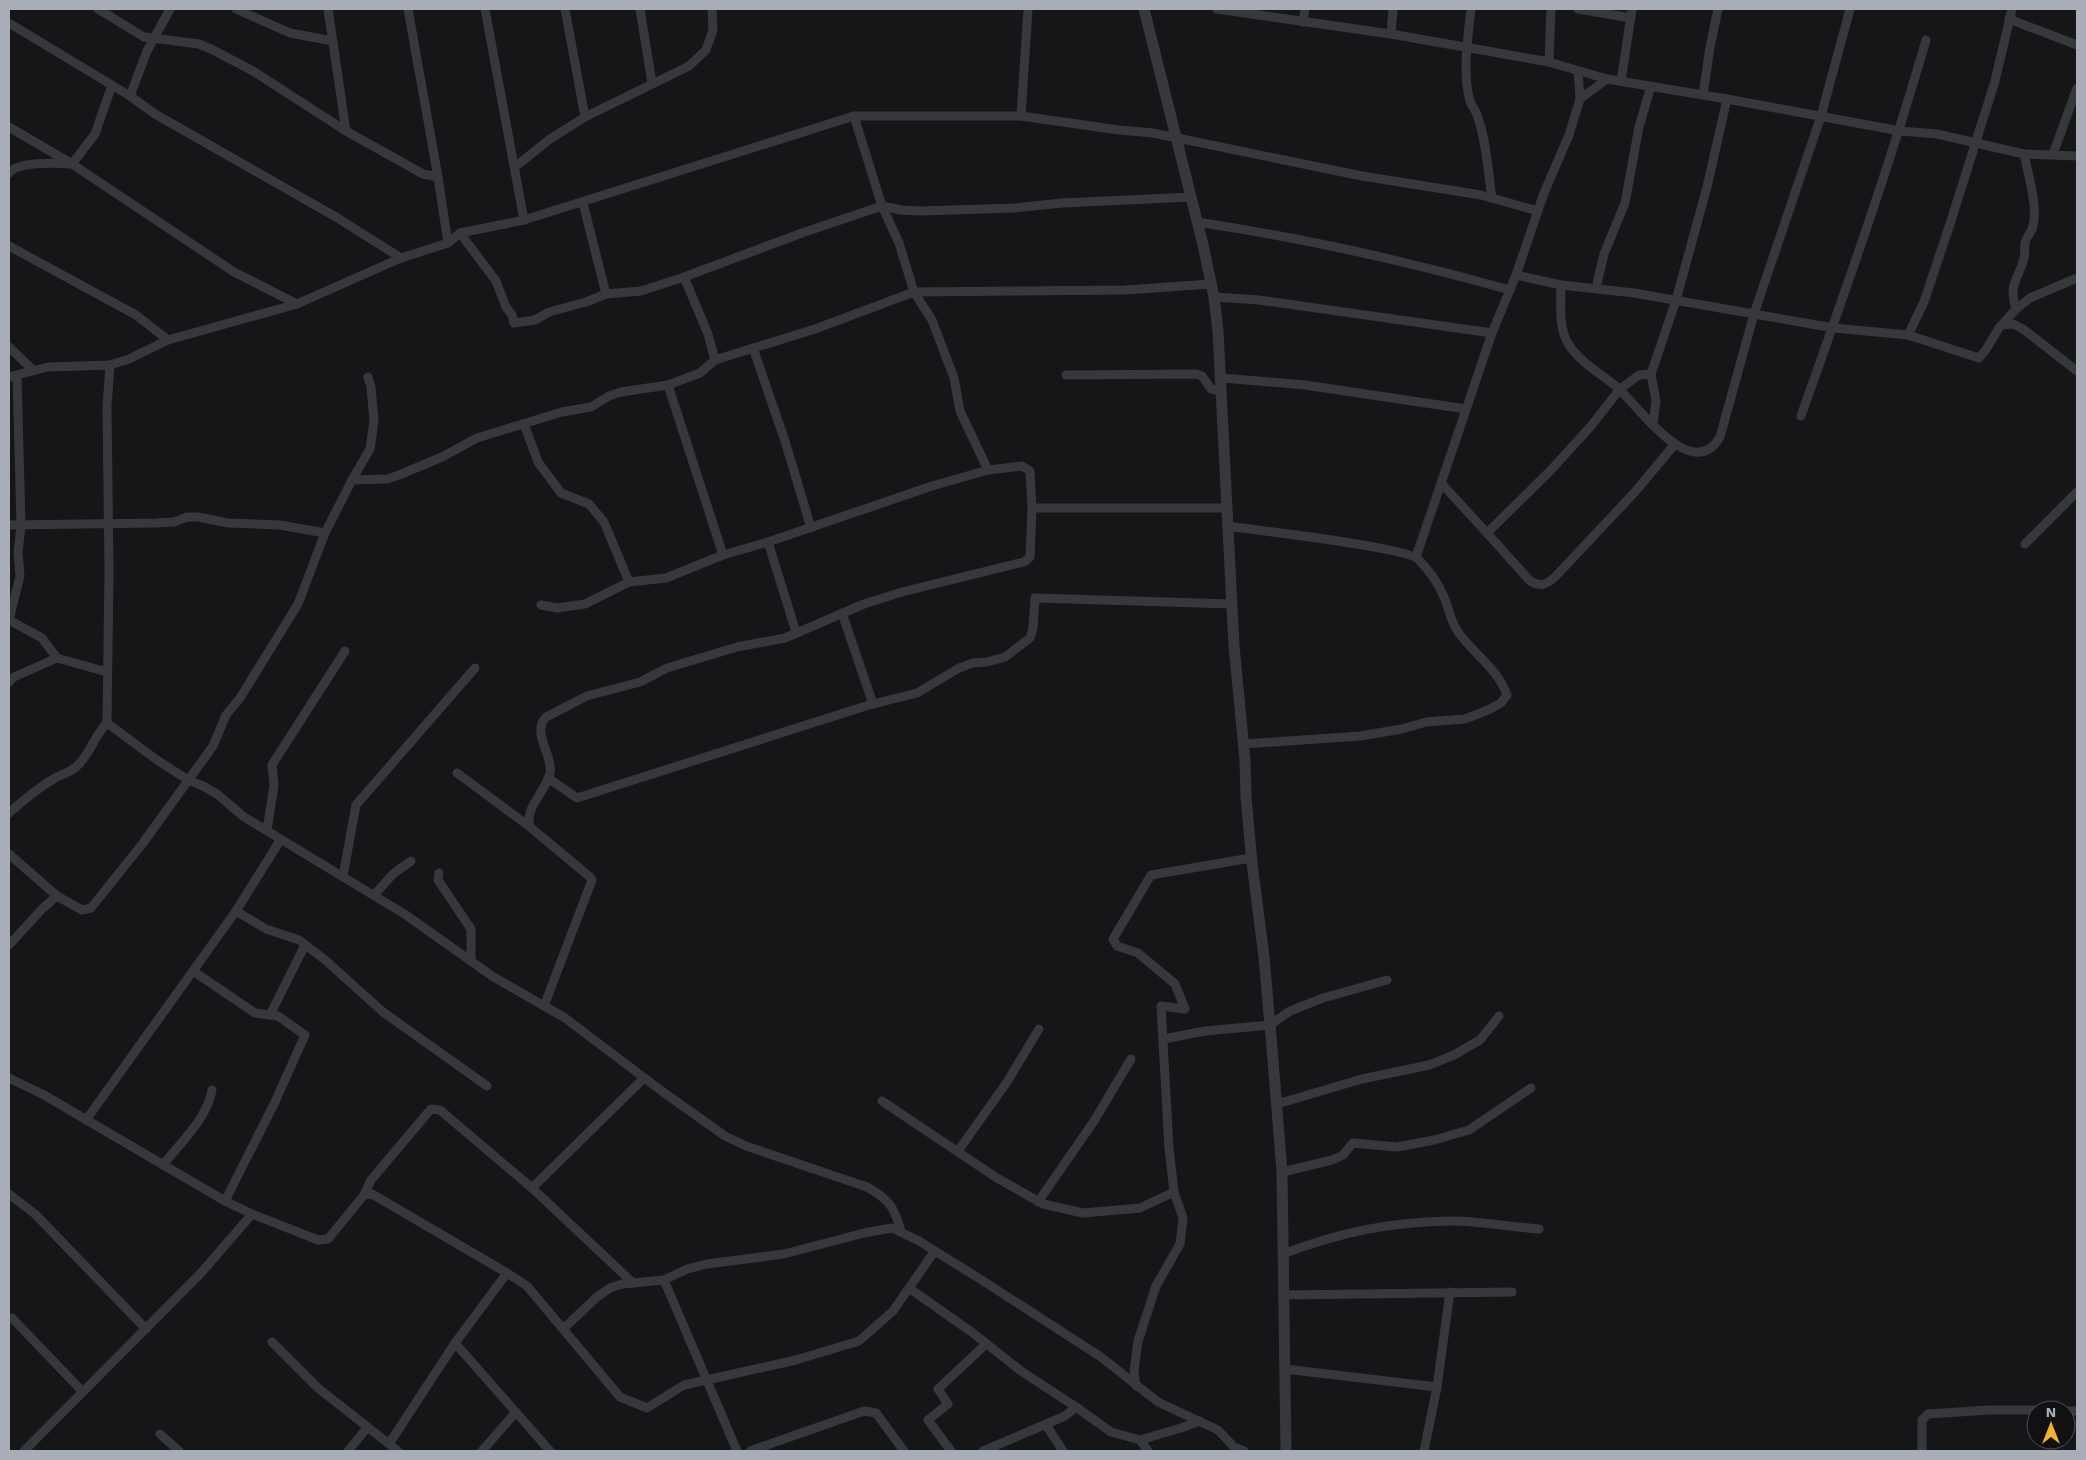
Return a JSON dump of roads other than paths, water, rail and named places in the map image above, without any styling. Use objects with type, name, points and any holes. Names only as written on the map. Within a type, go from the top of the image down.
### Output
[{"type":"street","points":[[98,9],[144,37],[199,44],[213,50],[253,71],[346,130],[423,174],[438,177]]},
{"type":"street","points":[[130,96],[154,39],[170,9]]},
{"type":"street","points":[[236,9],[290,33],[333,41]]},
{"type":"street","points":[[328,9],[346,130]]},
{"type":"street","points":[[408,9],[448,243]]},
{"type":"street","points":[[485,9],[524,220]]},
{"type":"street","points":[[565,9],[585,117]]},
{"type":"street","points":[[640,9],[652,83]]},
{"type":"street","points":[[515,167],[550,140],[585,117],[690,66],[706,50],[713,30],[712,9]]},
{"type":"street","points":[[1020,116],[1028,9]]},
{"type":"street","points":[[1144,9],[1214,297],[1222,378],[1226,508],[1234,646],[1251,858],[1270,1025],[1282,1172],[1286,1451]]},
{"type":"street","points":[[1222,9],[1467,47],[1549,62],[1607,79],[1900,131],[1937,134],[2024,154],[2077,156]]},
{"type":"street","points":[[1303,22],[1305,9]]},
{"type":"street","points":[[1391,34],[1393,9]]},
{"type":"street","points":[[1471,9],[1467,47],[1470,101],[1478,117],[1484,139],[1492,198]]},
{"type":"street","points":[[1549,62],[1551,9]]},
{"type":"street","points":[[1578,9],[1632,13],[1621,81]]},
{"type":"street","points":[[1703,95],[1718,9]]},
{"type":"street","points":[[1561,285],[1563,330],[1568,345],[1620,389],[1674,444],[1686,451],[1701,452],[1714,446],[1720,437],[1754,314],[1821,116],[1850,9]]},
{"type":"street","points":[[1908,335],[1924,302],[1995,81],[2012,9]]},
{"type":"street","points":[[2009,19],[2077,45]]},
{"type":"street","points":[[9,22],[130,96],[155,114],[336,217],[401,258]]},
{"type":"street","points":[[1801,416],[1834,328],[1900,131],[1926,40]]},
{"type":"street","points":[[1416,557],[1492,333],[1569,135],[1580,99],[1578,71]]},
{"type":"street","points":[[1580,99],[1607,79]]},
{"type":"street","points":[[72,164],[95,134],[112,85]]},
{"type":"street","points":[[1596,288],[1604,254],[1626,204],[1639,127],[1651,86]]},
{"type":"street","points":[[2053,154],[2077,88]]},
{"type":"street","points":[[1654,425],[1656,401],[1651,374],[1676,300],[1707,187],[1727,99]]},
{"type":"street","points":[[854,116],[882,206],[899,243],[914,292],[932,320],[954,378],[960,411],[988,470]]},
{"type":"street","points":[[107,672],[57,658],[42,638],[9,620],[20,576],[18,553],[21,525],[13,376],[48,367],[110,365],[130,359],[168,340],[297,304],[401,258],[448,243],[460,233],[524,220],[583,203],[854,116],[1020,116],[1176,137],[1362,176],[1492,198],[1538,211]]},
{"type":"street","points":[[9,127],[72,164],[234,272],[297,304]]},
{"type":"street","points":[[2016,309],[2012,297],[2012,287],[2025,255],[2024,245],[2033,226],[2032,192],[2024,154]]},
{"type":"street","points":[[9,174],[11,170],[24,166],[48,163],[72,164]]},
{"type":"street","points":[[460,233],[496,281],[514,323],[535,320],[549,312],[586,302],[606,294],[640,291],[882,206],[901,210],[921,211],[1014,208],[1062,203],[1191,197]]},
{"type":"street","points":[[583,203],[606,294]]},
{"type":"street","points":[[1197,222],[1278,234],[1399,260],[1510,290]]},
{"type":"street","points":[[9,246],[136,315],[168,340]]},
{"type":"street","points":[[1516,275],[1561,285],[1596,288],[1676,300],[1834,328],[1908,335],[1979,358],[2002,325],[2016,309],[2030,298],[2077,278]]},
{"type":"street","points":[[684,277],[708,334],[715,360]]},
{"type":"street","points":[[352,480],[399,476],[442,458],[477,438],[562,412],[591,407],[609,396],[622,392],[668,385],[700,373],[715,360],[877,308],[914,292],[1125,290],[1211,284]]},
{"type":"street","points":[[1214,297],[1259,300],[1492,333]]},
{"type":"street","points":[[2002,325],[2013,324],[2023,329],[2077,371]]},
{"type":"street","points":[[9,347],[34,370]]},
{"type":"street","points":[[753,348],[787,448],[811,528]]},
{"type":"street","points":[[9,813],[36,790],[75,768],[87,755],[107,723],[109,570],[106,406],[110,365]]},
{"type":"street","points":[[1066,375],[1196,374],[1202,376],[1211,389],[1222,391]]},
{"type":"street","points":[[1487,533],[1551,470],[1591,426],[1620,389],[1639,375],[1651,374]]},
{"type":"street","points":[[9,854],[57,896],[82,910],[91,908],[143,843],[213,746],[226,715],[240,698],[298,604],[325,533],[370,449],[374,431],[371,387],[368,377]]},
{"type":"street","points":[[1222,378],[1305,385],[1466,409]]},
{"type":"street","points":[[668,385],[723,555]]},
{"type":"street","points":[[524,424],[538,462],[561,493],[589,504],[604,522],[629,582]]},
{"type":"street","points":[[1442,484],[1530,581],[1537,585],[1546,585],[1634,493],[1674,444]]},
{"type":"street","points":[[530,827],[528,816],[548,778],[550,761],[540,733],[541,723],[546,718],[587,696],[640,682],[667,668],[737,647],[785,638],[842,613],[902,592],[1024,562],[1030,557],[1032,508],[1030,471],[1022,466],[988,470],[932,486],[811,528],[723,555],[666,578],[629,582],[585,604],[557,608],[541,605]]},
{"type":"street","points":[[2024,544],[2077,492]]},
{"type":"street","points":[[1032,508],[1226,508]]},
{"type":"street","points":[[9,525],[174,522],[187,517],[198,516],[228,523],[280,525],[325,533]]},
{"type":"street","points":[[1227,526],[1353,543],[1416,557],[1437,582],[1445,599],[1448,614],[1456,629],[1503,684],[1507,694],[1501,703],[1465,719],[1426,722],[1402,729],[1360,736],[1243,744]]},
{"type":"street","points":[[768,542],[796,632]]},
{"type":"street","points":[[548,778],[577,798],[873,704],[917,693],[959,668],[973,663],[987,662],[1005,657],[1030,638],[1033,628],[1035,598],[1232,604]]},
{"type":"street","points":[[842,613],[873,704]]},
{"type":"street","points":[[267,830],[274,785],[272,765],[345,652]]},
{"type":"street","points":[[9,682],[14,677],[57,658]]},
{"type":"street","points":[[343,876],[356,804],[475,668]]},
{"type":"street","points":[[107,723],[138,747],[188,780],[217,794],[230,807],[406,915],[492,976],[565,1018],[725,1136],[746,1146],[867,1187],[880,1194],[893,1206],[901,1232]]},
{"type":"street","points":[[457,773],[530,827],[592,880],[544,1006]]},
{"type":"street","points":[[86,1120],[236,912],[282,839]]},
{"type":"street","points":[[1136,1386],[1134,1370],[1138,1341],[1156,1286],[1180,1244],[1183,1218],[1174,1192],[1169,1148],[1161,1006],[1185,1009],[1175,984],[1138,953],[1116,946],[1112,939],[1151,875],[1251,858]]},
{"type":"street","points":[[374,895],[393,874],[411,861]]},
{"type":"street","points":[[439,873],[438,880],[471,929],[471,961]]},
{"type":"street","points":[[9,945],[42,908],[57,896]]},
{"type":"street","points":[[236,912],[266,929],[299,940],[324,959],[383,1012],[487,1086]]},
{"type":"street","points":[[270,1015],[305,945]]},
{"type":"street","points":[[192,971],[255,1013],[278,1016],[306,1035],[225,1201]]},
{"type":"street","points":[[1164,1039],[1205,1030],[1270,1025],[1290,1011],[1323,998],[1386,980]]},
{"type":"street","points":[[1277,1104],[1354,1081],[1429,1065],[1454,1055],[1480,1040],[1499,1016]]},
{"type":"street","points":[[958,1151],[1007,1082],[1039,1029]]},
{"type":"street","points":[[1038,1202],[1094,1121],[1131,1059]]},
{"type":"street","points":[[9,1078],[86,1120],[225,1201],[252,1214],[318,1240],[328,1239],[364,1195],[371,1180],[431,1109],[440,1110],[532,1188],[633,1283]]},
{"type":"street","points":[[532,1188],[644,1078]]},
{"type":"street","points":[[1282,1172],[1332,1160],[1343,1155],[1353,1143],[1397,1147],[1434,1140],[1469,1130],[1531,1088]]},
{"type":"street","points":[[163,1165],[210,1104],[212,1090]]},
{"type":"street","points":[[882,1101],[997,1178],[1038,1202],[1083,1214],[1140,1208],[1174,1192]]},
{"type":"street","points":[[9,1194],[35,1214],[146,1329]]},
{"type":"street","points":[[364,1195],[372,1194],[527,1286],[620,1396],[647,1408],[684,1385],[796,1360],[859,1341],[893,1311],[934,1252]]},
{"type":"street","points":[[24,1451],[201,1273],[252,1214]]},
{"type":"street","points":[[1283,1254],[1334,1236],[1405,1224],[1453,1221],[1539,1229]]},
{"type":"street","points":[[563,1329],[597,1297],[610,1288],[633,1283],[664,1280],[687,1269],[707,1264],[784,1254],[892,1228],[980,1279],[1100,1357],[1158,1402],[1218,1430],[1234,1447],[1244,1451]]},
{"type":"street","points":[[389,1444],[455,1343],[507,1273]]},
{"type":"street","points":[[664,1280],[737,1451]]},
{"type":"street","points":[[909,1288],[1021,1371],[1111,1432],[1140,1440],[1200,1421]]},
{"type":"street","points":[[1426,1451],[1450,1292]]},
{"type":"street","points":[[1284,1296],[1512,1292]]},
{"type":"street","points":[[12,1318],[83,1392]]},
{"type":"street","points":[[272,1342],[318,1388],[398,1451]]},
{"type":"street","points":[[455,1343],[550,1451]]},
{"type":"street","points":[[951,1451],[928,1420],[948,1404],[938,1389],[986,1344]]},
{"type":"street","points":[[1285,1369],[1437,1386]]},
{"type":"street","points":[[983,1451],[1046,1425],[1065,1416],[1076,1407]]},
{"type":"street","points":[[750,1451],[870,1410],[876,1413],[904,1451]]},
{"type":"street","points":[[1922,1451],[1922,1420],[1928,1414],[2026,1410]]},
{"type":"street","points":[[482,1451],[515,1413]]},
{"type":"street","points":[[1046,1425],[1062,1451]]},
{"type":"street","points":[[348,1451],[367,1428]]},
{"type":"street","points":[[160,1434],[179,1451]]},
{"type":"street","points":[[1140,1440],[1148,1451]]}]
